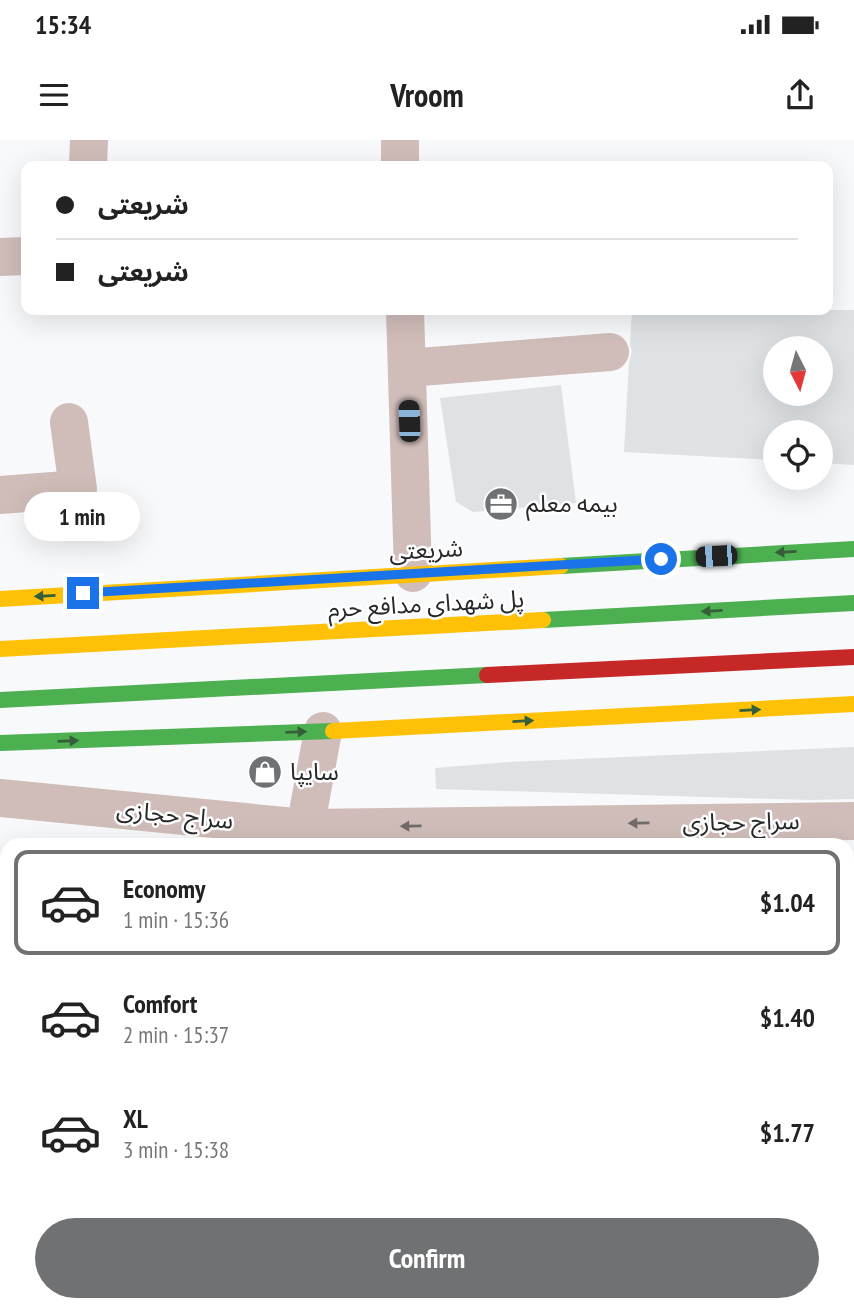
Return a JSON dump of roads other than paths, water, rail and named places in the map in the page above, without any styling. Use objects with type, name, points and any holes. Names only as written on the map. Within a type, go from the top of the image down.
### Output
[{"type":"main road","name":"شریعتی","points":[[0,598],[854,548]]},
{"type":"main road","name":"پل شهدای مدافع حرم","points":[[0,649],[854,603]]},
{"type":"main road","points":[[0,700],[854,657]]},
{"type":"main road","points":[[0,743],[323,731],[854,704]]},
{"type":"street","points":[[88,161],[89,140]]},
{"type":"street","points":[[400,140],[400,161]]},
{"type":"street","points":[[0,257],[21,256]]},
{"type":"street","points":[[405,315],[414,573]]},
{"type":"street","points":[[407,368],[610,352]]},
{"type":"street","points":[[0,495],[78,489],[69,422]]},
{"type":"street","points":[[304,836],[323,731]]},
{"type":"street","name":"سراج حجازی","points":[[0,798],[304,836],[854,821]]},
{"type":"place","name":"بیمه معلم","points":[[501,504]]},
{"type":"place","name":"سایپا","points":[[265,772]]}]
